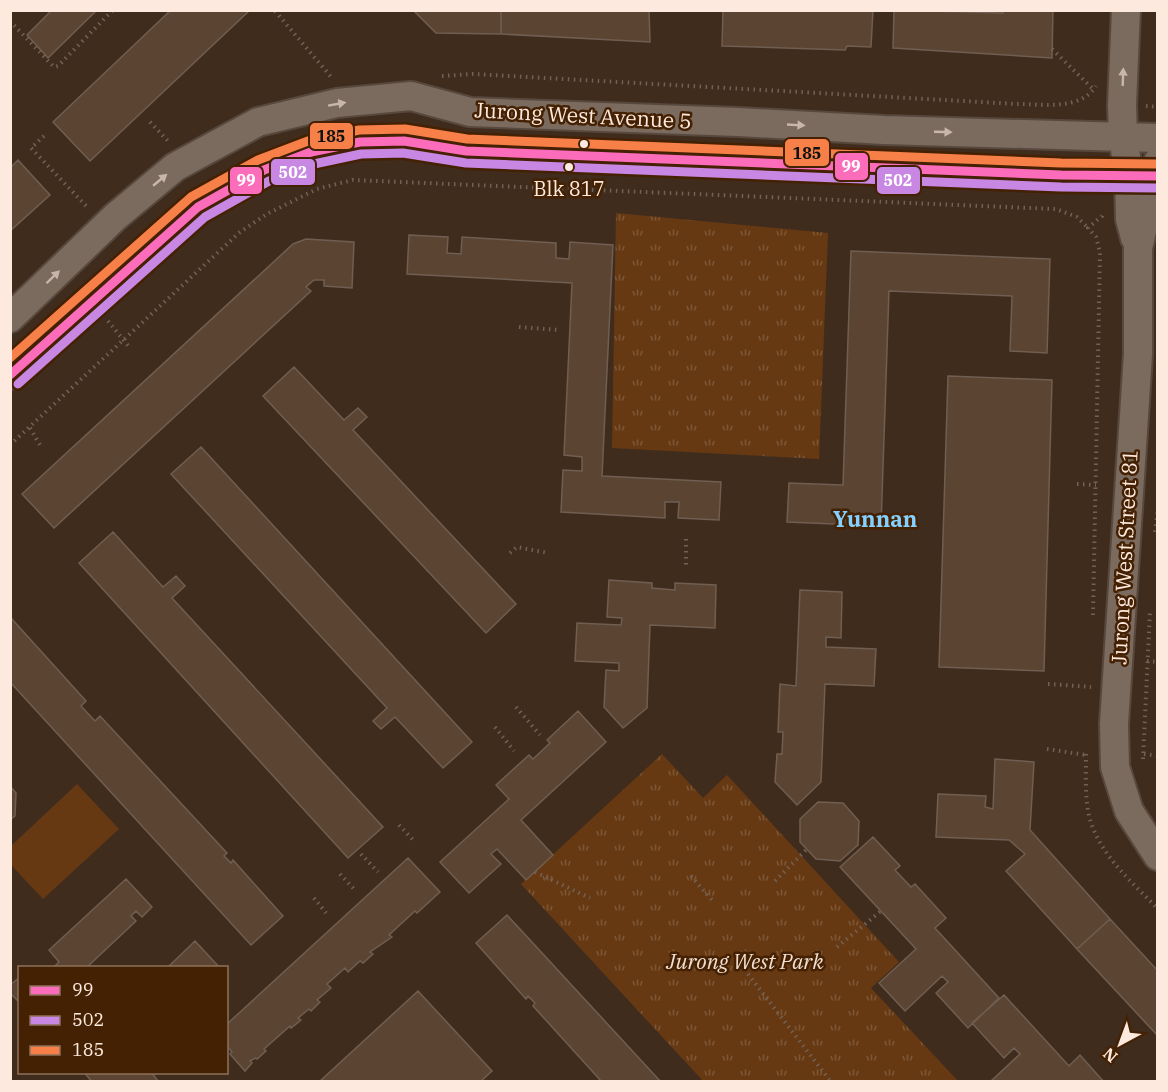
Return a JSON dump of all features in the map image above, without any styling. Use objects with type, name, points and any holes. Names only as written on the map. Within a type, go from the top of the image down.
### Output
[{"type":"street","name":"Jurong West Street 81","points":[[1126,10],[1123,136],[1150,173],[1130,219],[1138,248],[1138,354],[1114,724],[1115,764],[1129,811],[1158,856]]},
{"type":"street","name":"Jurong West Avenue 5","points":[[10,318],[115,217],[175,167],[258,122],[337,103],[411,96],[470,112],[1048,136],[1158,138]]},
{"type":"street","name":"Jurong West Avenue 5","points":[[10,375],[198,207],[229,187],[272,166],[327,146],[386,140],[466,151],[1150,173]]},
{"type":"path","points":[[10,21],[54,67],[58,66],[113,10]]},
{"type":"path","points":[[275,11],[333,79]]},
{"type":"path","points":[[1052,49],[1094,90]]},
{"type":"path","points":[[150,122],[173,147]]},
{"type":"path","points":[[44,136],[31,148],[90,210]]},
{"type":"path","points":[[10,445],[240,232],[267,214],[317,189],[353,180],[1056,209],[1077,217],[1088,228]]},
{"type":"path","points":[[92,302],[130,348]]},
{"type":"path","points":[[519,327],[559,330]]},
{"type":"path","points":[[30,428],[39,445]]},
{"type":"path","points":[[1077,484],[1096,485]]},
{"type":"path","points":[[1154,535],[1158,508]]},
{"type":"path","points":[[686,539],[686,565]]},
{"type":"path","points":[[510,553],[518,547],[548,553]]},
{"type":"path","points":[[1143,765],[1150,602]]},
{"type":"path","points":[[1147,661],[1158,662]]},
{"type":"path","points":[[1048,684],[1091,687]]},
{"type":"path","points":[[516,706],[540,735]]},
{"type":"path","points":[[495,727],[514,751]]},
{"type":"path","points":[[1047,749],[1086,754]]},
{"type":"path","points":[[1143,754],[1158,756]]},
{"type":"path","points":[[399,825],[415,842]]},
{"type":"path","points":[[775,881],[807,849]]},
{"type":"path","points":[[361,854],[378,872]]},
{"type":"path","points":[[535,872],[590,898]]},
{"type":"path","points":[[340,874],[354,889]]},
{"type":"path","points":[[691,876],[712,900]]},
{"type":"path","points":[[314,898],[326,913]]},
{"type":"path","points":[[837,947],[881,910]]},
{"type":"path","points":[[748,974],[831,1082]]},
{"type":"green space","points":[[616,213],[828,233],[819,459],[612,448]]},
{"type":"green space","name":"Jurong West Park","points":[[662,754],[703,798],[727,775],[899,962],[871,988],[958,1081],[703,1081],[521,884]]},
{"type":"green space","points":[[77,784],[119,829],[43,899],[11,865],[11,846]]},
{"type":"building","points":[[52,10],[97,10],[48,58],[27,35]]},
{"type":"building","points":[[171,10],[250,10],[90,161],[53,122]]},
{"type":"building","points":[[413,10],[501,10],[501,34],[436,33]]},
{"type":"building","points":[[501,10],[649,10],[650,42],[501,34]]},
{"type":"building","points":[[723,10],[873,10],[871,47],[847,46],[845,50],[722,46]]},
{"type":"building","points":[[894,10],[1003,13],[1003,10],[1053,10],[1052,58],[893,48]]},
{"type":"building","points":[[18,160],[50,195],[10,231],[10,168]]},
{"type":"building","points":[[409,235],[448,237],[447,253],[461,254],[462,237],[556,243],[556,258],[569,259],[570,242],[613,245],[602,476],[721,482],[719,520],[678,518],[679,502],[665,502],[665,518],[561,512],[563,470],[582,471],[582,457],[564,455],[572,283],[407,274]]},
{"type":"building","points":[[306,239],[354,242],[352,288],[324,286],[324,280],[314,280],[306,287],[311,291],[54,528],[22,494],[293,244]]},
{"type":"building","points":[[851,251],[1050,259],[1047,353],[1010,351],[1012,296],[889,291],[881,526],[787,522],[789,483],[843,485]]},
{"type":"building","points":[[294,367],[344,420],[358,408],[367,417],[353,430],[516,604],[486,633],[263,396]]},
{"type":"building","points":[[948,376],[1052,380],[1044,671],[939,667]]},
{"type":"building","points":[[201,447],[472,742],[443,768],[395,717],[381,729],[373,721],[387,708],[171,474]]},
{"type":"building","points":[[113,532],[163,587],[176,576],[185,586],[172,598],[383,827],[348,858],[79,563]]},
{"type":"building","points":[[609,580],[652,583],[652,588],[675,590],[675,583],[716,585],[715,628],[650,625],[647,708],[623,728],[604,707],[606,670],[619,671],[619,663],[575,661],[577,623],[621,625],[622,618],[607,617]]},
{"type":"building","points":[[800,590],[842,592],[841,638],[826,637],[826,647],[876,649],[874,686],[825,684],[821,782],[797,805],[775,782],[777,754],[782,754],[783,732],[778,732],[780,684],[796,686]]},
{"type":"building","points":[[11,618],[86,701],[81,706],[95,721],[100,716],[227,853],[224,856],[231,863],[233,860],[283,916],[251,945],[10,682]]},
{"type":"building","points":[[578,711],[606,742],[521,820],[553,855],[526,880],[497,849],[491,854],[501,864],[469,893],[440,862],[509,799],[496,785],[529,755],[533,759],[550,743],[547,740]]},
{"type":"building","points":[[995,759],[1034,762],[1030,830],[1110,919],[1077,949],[1006,871],[1025,854],[1009,840],[936,837],[938,794],[986,796],[985,807],[993,809]]},
{"type":"building","points":[[10,786],[16,793],[15,816],[10,820]]},
{"type":"building","points":[[818,802],[843,803],[859,821],[858,845],[840,861],[816,859],[800,842],[800,819]]},
{"type":"building","points":[[873,837],[900,866],[895,870],[911,887],[915,884],[946,918],[935,928],[999,998],[968,1028],[936,993],[948,982],[942,976],[905,1011],[879,983],[916,949],[840,867]]},
{"type":"building","points":[[408,858],[440,892],[389,935],[392,937],[370,952],[373,954],[363,963],[360,961],[348,972],[345,968],[327,984],[331,988],[317,1000],[320,1002],[311,1011],[309,1009],[298,1018],[301,1020],[291,1028],[290,1026],[264,1049],[266,1051],[257,1059],[250,1061],[252,1063],[245,1071],[230,1054],[232,1052],[228,1047],[228,1023]]},
{"type":"building","points":[[126,879],[152,907],[142,917],[136,911],[131,916],[136,921],[88,966],[55,966],[59,962],[49,950]]},
{"type":"building","points":[[507,915],[661,1082],[602,1082],[533,1006],[535,1003],[528,996],[526,999],[476,943]]},
{"type":"building","points":[[1110,919],[1158,971],[1158,1036],[1077,949]]},
{"type":"building","points":[[195,941],[218,966],[169,966]]},
{"type":"building","points":[[18,979],[18,1001],[10,993],[10,985]]},
{"type":"building","points":[[418,991],[492,1071],[480,1082],[319,1082]]},
{"type":"building","points":[[1004,995],[1069,1066],[1080,1055],[1104,1082],[990,1082],[1020,1054],[1014,1048],[1004,1058],[972,1023]]},
{"type":"building","points":[[86,1074],[153,1074],[159,1082],[92,1082]]},
{"type":"transit line","name":"185","points":[[10,358],[191,197],[258,160],[308,141],[359,130],[405,129],[467,139],[1061,163],[1158,164]]},
{"type":"transit line","name":"99","points":[[10,375],[198,207],[264,170],[311,152],[360,142],[404,141],[466,151],[1061,175],[1158,176]]},
{"type":"transit line","name":"502","points":[[18,384],[205,217],[269,181],[314,164],[361,154],[403,153],[466,163],[1061,187],[1158,188]]},
{"type":"place","name":"Blk 817","points":[[569,167]]},
{"type":"district","name":"Yunnan","points":[[875,518]]}]
